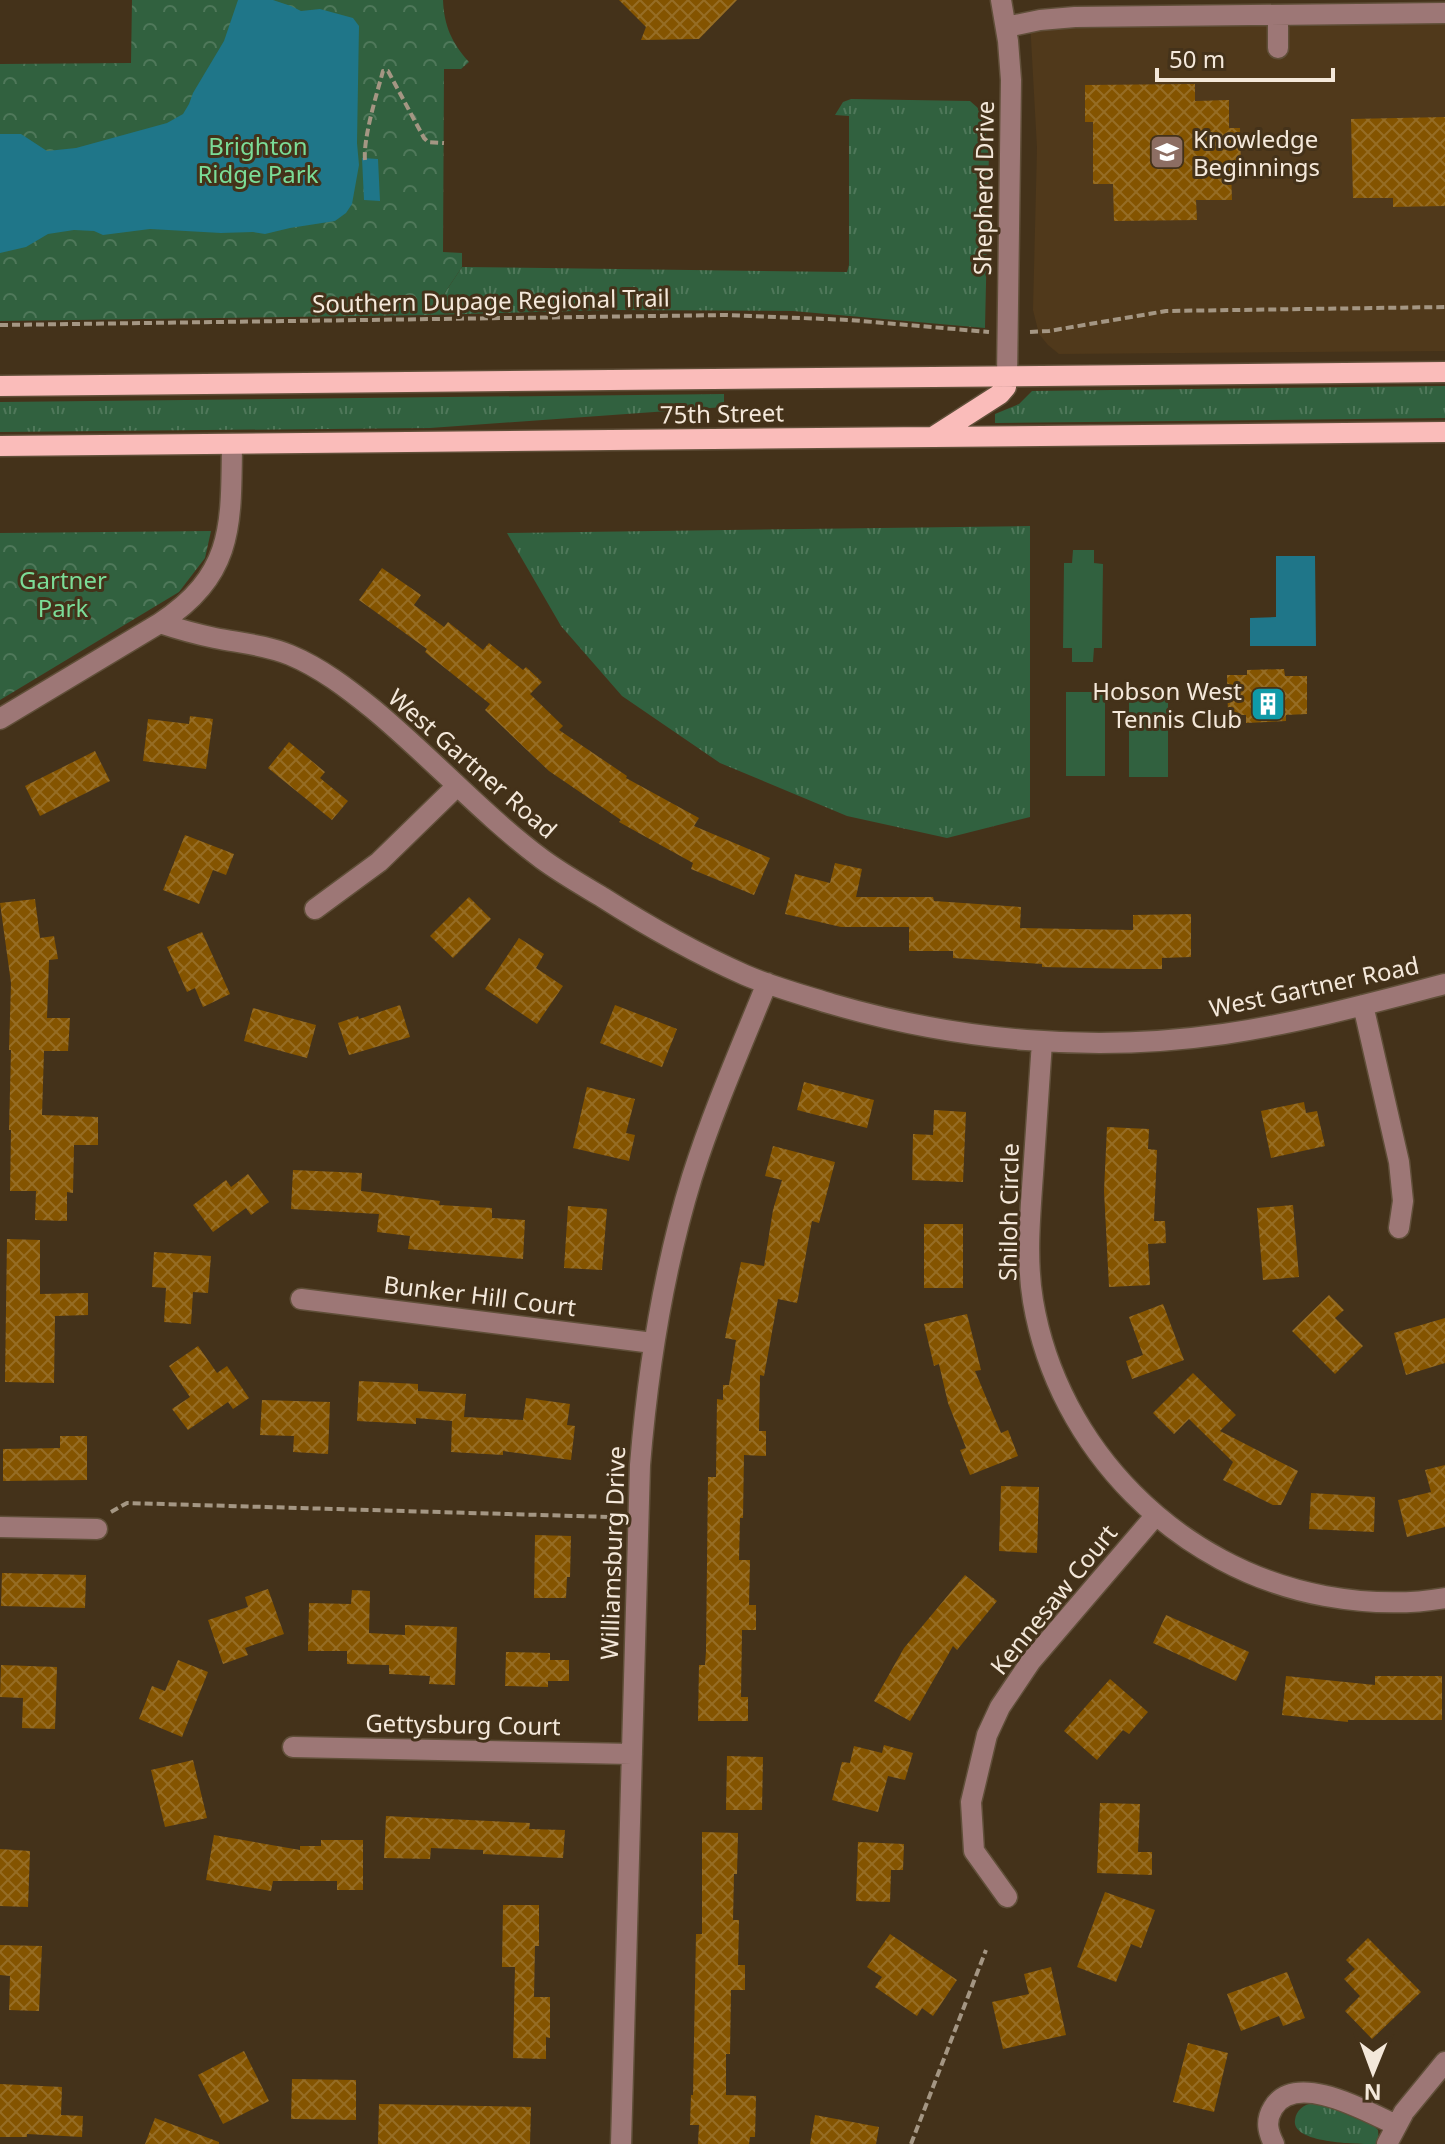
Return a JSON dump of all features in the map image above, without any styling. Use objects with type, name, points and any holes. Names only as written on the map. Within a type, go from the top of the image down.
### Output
[{"type":"main road","name":"75th Street","points":[[0,386],[1445,372]]},
{"type":"main road","points":[[933,437],[1000,394],[1006,387],[1007,378]]},
{"type":"main road","name":"75th Street","points":[[0,446],[1445,432]]},
{"type":"street","name":"Shepherd Drive","points":[[1001,0],[1011,80],[1007,378]]},
{"type":"street","points":[[1006,27],[1075,17],[1445,13]]},
{"type":"street","points":[[1278,15],[1278,48]]},
{"type":"street","points":[[0,719],[182,609],[200,590],[221,557],[227,538],[231,516],[232,444]]},
{"type":"street","name":"West Gartner Road","points":[[160,623],[215,638],[263,646],[315,667],[341,683],[394,726],[508,833],[545,861],[666,937],[767,983],[846,1008],[900,1022],[995,1038],[1042,1042],[1128,1042],[1222,1035],[1309,1018],[1445,984]]},
{"type":"street","points":[[315,909],[379,862],[457,786]]},
{"type":"street","name":"Williamsburg Drive","points":[[621,2144],[640,1465],[645,1405],[653,1343],[670,1257],[691,1180],[719,1100],[767,983]]},
{"type":"street","points":[[1363,1005],[1399,1162],[1403,1201],[1399,1228]]},
{"type":"street","name":"Shiloh Circle","points":[[1042,1042],[1028,1258],[1033,1302],[1045,1352],[1064,1398],[1085,1434],[1121,1483],[1188,1541],[1222,1561],[1301,1591],[1364,1601],[1445,1598]]},
{"type":"street","name":"Bunker Hill Court","points":[[301,1299],[653,1343]]},
{"type":"street","name":"Kennesaw Court","points":[[1007,1897],[974,1851],[971,1802],[987,1735],[1000,1707],[1031,1661],[1156,1515]]},
{"type":"street","points":[[0,1527],[101,1522]]},
{"type":"street","name":"Gettysburg Court","points":[[293,1747],[632,1754]]},
{"type":"street","points":[[1274,2144],[1267,2121],[1281,2098],[1293,2093],[1308,2092],[1344,2102],[1391,2135],[1418,2092],[1445,2062]]},
{"type":"path","points":[[365,160],[368,131],[383,71],[388,71],[424,138],[428,142],[444,143]]},
{"type":"path","points":[[1037,332],[1166,311],[1445,307]]},
{"type":"path","name":"Southern Dupage Regional Trail","points":[[0,325],[727,315],[850,320],[982,332]]},
{"type":"path","points":[[101,1522],[127,1503],[610,1517]]},
{"type":"path","points":[[911,2144],[986,1950]]},
{"type":"shaded area","points":[[1445,17],[1445,351],[1059,354],[1039,334],[1033,310],[1037,148],[1030,21]]},
{"type":"green space","name":"Brighton Ridge Park","points":[[132,0],[443,0],[450,34],[469,62],[461,69],[444,69],[443,252],[462,253],[462,267],[430,315],[0,321],[0,64],[131,63]]},
{"type":"green space","points":[[851,99],[970,101],[987,116],[985,328],[793,311],[613,310],[430,315],[462,267],[847,272],[849,116],[835,115],[843,102]]},
{"type":"green space","points":[[1445,386],[1445,418],[995,423],[995,414],[1019,404],[1032,391]]},
{"type":"green space","points":[[724,394],[724,407],[430,428],[0,432],[0,402]]},
{"type":"green space","points":[[1030,526],[1030,817],[947,838],[847,816],[720,763],[622,696],[561,626],[507,533]]},
{"type":"green space","name":"Gartner Park","points":[[211,531],[205,558],[179,592],[0,700],[0,533]]},
{"type":"green space","points":[[1073,550],[1094,550],[1094,563],[1103,564],[1102,648],[1094,648],[1093,662],[1072,662],[1072,648],[1063,648],[1064,563],[1072,563]]},
{"type":"green space","points":[[1066,692],[1105,692],[1105,776],[1066,776]]},
{"type":"green space","points":[[1129,693],[1168,693],[1168,777],[1129,777]]},
{"type":"green space","points":[[1320,2103],[1374,2126],[1378,2130],[1379,2144],[1328,2141],[1304,2134],[1297,2128],[1296,2116],[1301,2108]]},
{"type":"water","points":[[238,0],[273,0],[301,11],[320,9],[353,18],[359,26],[359,165],[352,204],[346,213],[335,221],[265,234],[150,229],[103,235],[94,231],[74,230],[48,234],[26,247],[0,253],[0,134],[21,134],[47,151],[76,148],[167,123],[183,114],[224,41]]},
{"type":"water","points":[[362,158],[378,159],[380,201],[364,200]]},
{"type":"water","points":[[1276,556],[1315,556],[1316,646],[1250,646],[1250,618],[1276,617]]},
{"type":"building","points":[[619,0],[737,0],[699,39],[641,40],[646,27]]},
{"type":"building","name":"Knowledge Beginnings","points":[[1195,84],[1195,101],[1229,100],[1229,128],[1240,128],[1241,170],[1231,170],[1232,200],[1196,200],[1197,220],[1114,221],[1113,184],[1093,184],[1093,122],[1085,122],[1085,85]]},
{"type":"building","points":[[1445,117],[1445,206],[1393,207],[1393,198],[1353,198],[1351,119]]},
{"type":"building","points":[[382,568],[421,595],[414,605],[444,627],[448,622],[483,650],[489,643],[523,670],[526,667],[542,682],[530,694],[563,726],[559,730],[626,778],[699,818],[694,826],[770,858],[754,895],[691,869],[693,863],[619,822],[621,820],[549,771],[485,710],[490,704],[425,652],[427,649],[359,600]]},
{"type":"building","name":"Hobson West Tennis Club","points":[[1284,669],[1285,676],[1307,676],[1307,714],[1286,715],[1286,721],[1246,723],[1246,715],[1228,715],[1227,675],[1247,675],[1247,670]]},
{"type":"building","points":[[190,716],[213,719],[206,769],[143,761],[148,719],[189,724]]},
{"type":"building","points":[[289,742],[325,772],[320,778],[348,801],[332,820],[268,768]]},
{"type":"building","points":[[95,751],[110,781],[40,816],[25,786]]},
{"type":"building","points":[[185,835],[234,854],[226,875],[213,870],[199,904],[163,890]]},
{"type":"building","points":[[835,863],[862,869],[856,897],[933,897],[934,901],[1021,907],[1020,928],[1133,930],[1133,915],[1191,914],[1191,957],[1162,958],[1162,969],[1042,967],[1042,964],[953,958],[953,951],[909,951],[909,927],[841,927],[785,914],[795,874],[830,883]]},
{"type":"building","points":[[469,897],[491,919],[453,958],[430,936]]},
{"type":"building","points":[[35,899],[40,938],[54,936],[58,959],[49,960],[47,1018],[70,1018],[68,1051],[44,1051],[42,1115],[98,1117],[98,1145],[74,1145],[73,1193],[67,1192],[67,1221],[35,1220],[36,1191],[10,1191],[11,983],[0,903]]},
{"type":"building","points":[[202,932],[230,994],[203,1007],[195,988],[187,992],[167,947]]},
{"type":"building","points":[[519,938],[544,954],[536,968],[563,986],[537,1024],[485,989]]},
{"type":"building","points":[[400,1005],[410,1037],[349,1055],[338,1023]]},
{"type":"building","points":[[615,1005],[677,1029],[662,1067],[600,1043]]},
{"type":"building","points":[[253,1008],[316,1025],[307,1058],[244,1041]]},
{"type":"building","points":[[804,1082],[874,1100],[867,1128],[797,1110]]},
{"type":"building","points":[[587,1087],[635,1099],[626,1133],[635,1135],[629,1161],[573,1148]]},
{"type":"building","points":[[1304,1102],[1306,1113],[1317,1111],[1325,1146],[1271,1158],[1261,1111]]},
{"type":"building","points":[[934,1110],[966,1112],[963,1182],[912,1180],[913,1134],[933,1135]]},
{"type":"building","points":[[1107,1127],[1149,1129],[1148,1149],[1157,1150],[1154,1221],[1165,1221],[1166,1243],[1148,1244],[1150,1285],[1109,1287],[1104,1191]]},
{"type":"building","points":[[773,1146],[835,1162],[819,1223],[812,1221],[797,1303],[778,1299],[764,1376],[760,1375],[759,1431],[766,1431],[766,1456],[744,1455],[739,1560],[750,1560],[749,1605],[756,1605],[756,1630],[742,1630],[741,1697],[748,1697],[748,1721],[698,1721],[699,1665],[705,1665],[706,1651],[708,1477],[716,1477],[717,1399],[723,1400],[723,1385],[729,1385],[736,1340],[725,1338],[741,1262],[764,1266],[773,1210],[782,1180],[765,1176]]},
{"type":"building","points":[[293,1170],[362,1173],[361,1191],[440,1201],[439,1205],[492,1208],[492,1218],[525,1220],[523,1259],[408,1249],[410,1236],[377,1232],[379,1214],[291,1209]]},
{"type":"building","points":[[248,1174],[269,1202],[251,1215],[246,1208],[213,1232],[193,1205],[226,1180],[231,1187]]},
{"type":"building","points":[[1293,1205],[1299,1277],[1263,1280],[1257,1208]]},
{"type":"building","points":[[568,1206],[607,1209],[602,1270],[564,1268]]},
{"type":"building","points":[[924,1224],[963,1224],[963,1288],[924,1288]]},
{"type":"building","points":[[7,1239],[40,1240],[40,1294],[88,1293],[88,1315],[55,1316],[54,1383],[5,1382]]},
{"type":"building","points":[[154,1252],[211,1256],[208,1293],[193,1292],[191,1324],[164,1322],[166,1288],[152,1287]]},
{"type":"building","points":[[1329,1295],[1344,1310],[1335,1318],[1363,1346],[1335,1374],[1292,1331]]},
{"type":"building","points":[[1163,1304],[1184,1360],[1132,1379],[1126,1361],[1143,1355],[1129,1317]]},
{"type":"building","points":[[967,1314],[981,1370],[975,1371],[1001,1433],[1008,1430],[1018,1456],[970,1475],[960,1450],[966,1448],[948,1403],[939,1364],[934,1366],[924,1324]]},
{"type":"building","points":[[1445,1318],[1445,1363],[1406,1375],[1394,1333]]},
{"type":"building","points":[[198,1346],[217,1373],[227,1366],[249,1398],[233,1409],[228,1402],[188,1430],[172,1409],[190,1397],[169,1366]]},
{"type":"building","points":[[1193,1373],[1236,1415],[1220,1431],[1298,1471],[1281,1505],[1273,1505],[1223,1480],[1233,1462],[1189,1419],[1174,1434],[1153,1413]]},
{"type":"building","points":[[359,1381],[418,1384],[418,1391],[466,1394],[464,1417],[523,1420],[526,1398],[570,1404],[567,1425],[575,1426],[571,1460],[503,1451],[503,1455],[451,1452],[452,1421],[416,1418],[416,1424],[357,1421]]},
{"type":"building","points":[[262,1400],[330,1402],[328,1454],[293,1452],[294,1436],[260,1435]]},
{"type":"building","points":[[60,1436],[87,1436],[87,1480],[3,1481],[3,1449],[60,1448]]},
{"type":"building","points":[[1445,1465],[1445,1527],[1407,1537],[1398,1500],[1431,1492],[1425,1470]]},
{"type":"building","points":[[1001,1486],[1039,1487],[1037,1553],[999,1551]]},
{"type":"building","points":[[1311,1493],[1375,1497],[1374,1532],[1309,1529]]},
{"type":"building","points":[[535,1535],[571,1536],[566,1598],[534,1598]]},
{"type":"building","points":[[2,1573],[86,1575],[85,1608],[1,1606]]},
{"type":"building","points":[[965,1575],[997,1601],[957,1650],[953,1646],[910,1721],[874,1701],[904,1648]]},
{"type":"building","points":[[268,1589],[284,1634],[245,1648],[248,1655],[223,1664],[208,1620],[248,1607],[245,1597]]},
{"type":"building","points":[[352,1590],[370,1591],[369,1633],[405,1635],[405,1625],[457,1627],[455,1685],[429,1684],[430,1676],[389,1674],[389,1665],[347,1664],[347,1651],[308,1651],[309,1603],[351,1604]]},
{"type":"building","points":[[1166,1615],[1249,1652],[1236,1681],[1153,1643]]},
{"type":"building","points":[[506,1652],[550,1653],[550,1660],[569,1660],[569,1681],[548,1681],[548,1687],[505,1686]]},
{"type":"building","points":[[178,1660],[208,1672],[182,1737],[139,1719],[152,1686],[165,1691]]},
{"type":"building","points":[[1,1665],[57,1667],[55,1729],[22,1728],[23,1698],[0,1697]]},
{"type":"building","points":[[1286,1676],[1375,1685],[1375,1676],[1442,1676],[1442,1720],[1348,1722],[1282,1715]]},
{"type":"building","points":[[1110,1679],[1148,1712],[1129,1734],[1123,1730],[1097,1760],[1064,1731]]},
{"type":"building","points":[[884,1745],[913,1753],[905,1780],[888,1776],[878,1812],[832,1800],[842,1762],[850,1763],[854,1746],[882,1753]]},
{"type":"building","points":[[727,1756],[763,1757],[762,1810],[726,1810]]},
{"type":"building","points":[[193,1760],[207,1818],[165,1827],[151,1770]]},
{"type":"building","points":[[1100,1803],[1140,1804],[1138,1852],[1152,1852],[1152,1875],[1097,1873]]},
{"type":"building","points":[[386,1816],[530,1823],[529,1829],[565,1830],[563,1858],[431,1848],[430,1859],[384,1858]]},
{"type":"building","points":[[702,1832],[738,1833],[733,1920],[739,1920],[738,1965],[745,1965],[745,1990],[731,1990],[726,2095],[756,2096],[755,2137],[750,2137],[749,2144],[698,2144],[699,2125],[690,2125],[696,1934],[702,1934]]},
{"type":"building","points":[[214,1835],[300,1850],[300,1846],[321,1846],[321,1840],[363,1840],[363,1890],[337,1890],[337,1881],[273,1881],[271,1891],[206,1880]]},
{"type":"building","points":[[858,1842],[904,1844],[903,1870],[891,1870],[890,1902],[856,1901]]},
{"type":"building","points":[[0,1849],[30,1851],[28,1907],[0,1906]]},
{"type":"building","points":[[1105,1892],[1155,1910],[1141,1948],[1131,1944],[1116,1982],[1077,1967]]},
{"type":"building","points":[[503,1905],[539,1905],[534,1997],[550,1997],[550,2038],[546,2037],[546,2059],[513,2058],[515,1967],[502,1967]]},
{"type":"building","points":[[890,1934],[957,1980],[933,2016],[922,2008],[917,2016],[875,1987],[882,1977],[867,1967]]},
{"type":"building","points":[[1368,1938],[1421,1992],[1372,2039],[1345,2011],[1360,1996],[1344,1979],[1355,1969],[1346,1960]]},
{"type":"building","points":[[0,1945],[42,1946],[39,2011],[9,2010],[10,1976],[0,1975]]},
{"type":"building","points":[[1051,1967],[1066,2035],[1003,2049],[992,2002],[1029,1994],[1024,1974]]},
{"type":"building","points":[[1287,1972],[1305,2018],[1283,2026],[1279,2016],[1241,2031],[1227,1994]]},
{"type":"building","points":[[1188,2043],[1228,2053],[1214,2112],[1173,2102]]},
{"type":"building","points":[[244,2051],[269,2101],[223,2124],[198,2075]]},
{"type":"building","points":[[292,2079],[356,2080],[356,2120],[291,2119]]},
{"type":"building","points":[[0,2084],[62,2087],[61,2115],[83,2116],[82,2137],[27,2134],[27,2137],[0,2137]]},
{"type":"building","points":[[379,2104],[531,2107],[530,2144],[378,2144]]},
{"type":"building","points":[[815,2115],[879,2127],[876,2144],[810,2144]]},
{"type":"building","points":[[155,2118],[219,2142],[219,2144],[145,2144]]},
{"type":"place","name":"Knowledge Beginnings","points":[[1167,152]]},
{"type":"place","name":"Hobson West Tennis Club","points":[[1268,704]]}]
